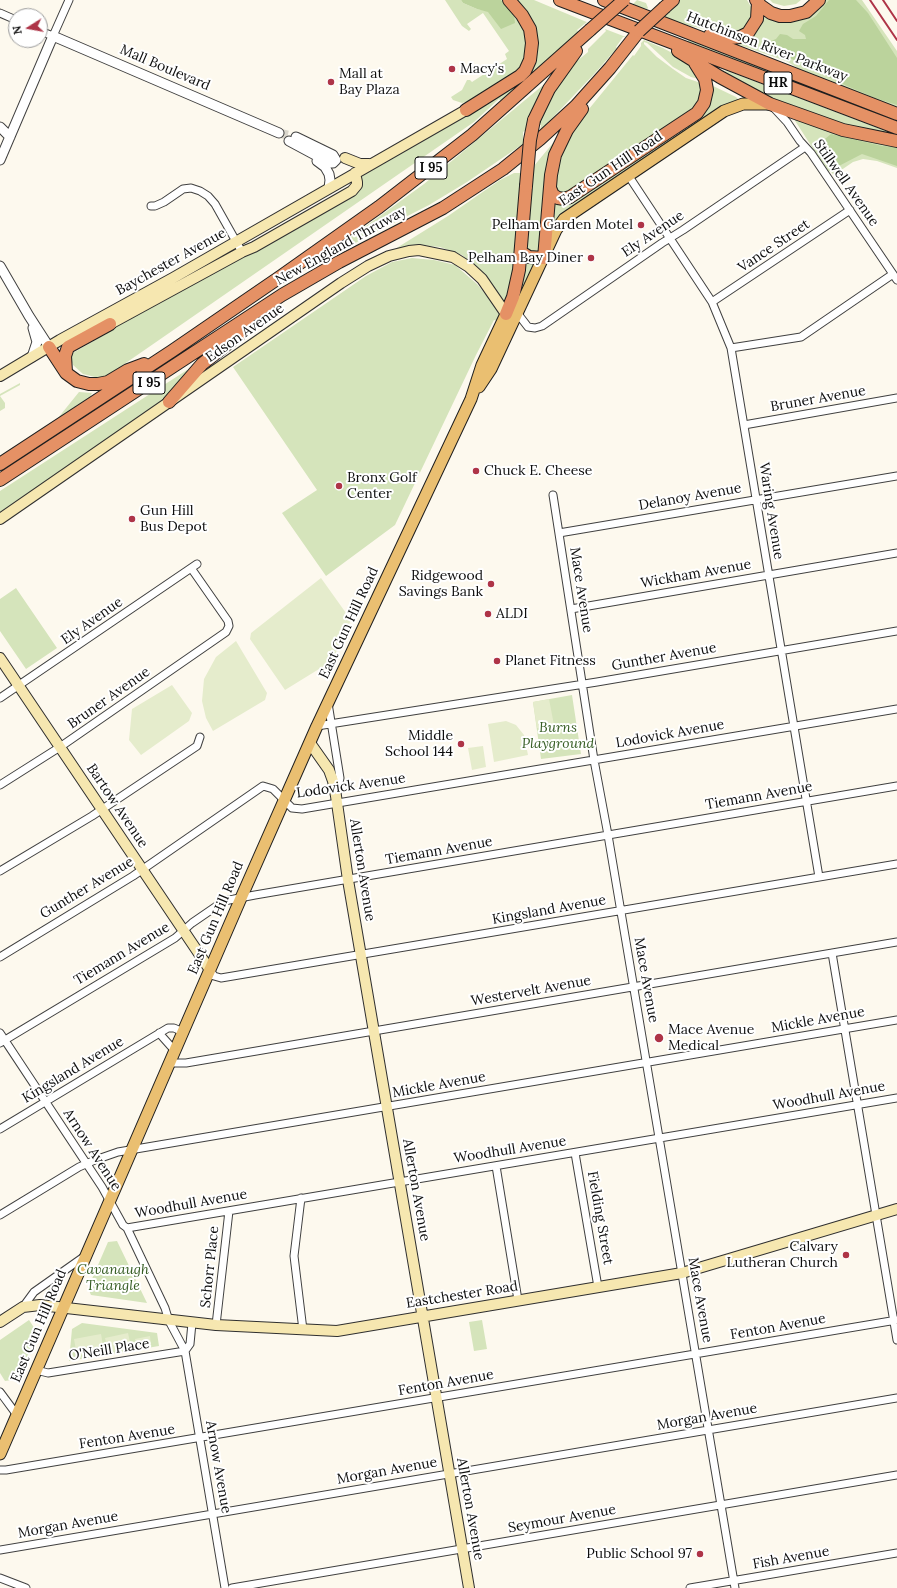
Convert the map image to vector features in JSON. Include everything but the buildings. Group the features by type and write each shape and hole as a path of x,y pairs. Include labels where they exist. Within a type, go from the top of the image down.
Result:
{"highway":[{"path":"466,110 520,76 525,71 530,60 532,43 530,28 509,0"},
{"name":"HR","path":"560,0 897,128"},
{"name":"Hutchinson River Parkway","path":"604,0 897,114"},
{"name":"New England Thruway","path":"0,464 172,351 280,277 422,175 509,104 624,0"},
{"path":"759,1 772,7 788,10 799,8 810,0"},
{"path":"759,1 771,13 780,16 790,16 806,12 819,0"},
{"path":"689,32 731,38 742,36 751,30 756,22 759,1"},
{"name":"New England Thruway","path":"0,480 298,286 339,262 443,208 490,178 523,154 557,124 592,89 639,31 665,3"},
{"path":"512,314 521,252 530,140 534,120 549,89 590,30"},
{"path":"658,38 694,61 770,104 843,130 897,142"},
{"path":"550,188 553,194 558,198 564,199 570,197 696,113 705,100 707,87 703,76 694,61"},
{"path":"521,252 529,257 544,258 550,188 554,162 560,142 570,125 610,68"},
{"path":"170,402 202,364 279,305 298,286"},
{"path":"66,373 65,356 68,347 110,324"},
{"path":"49,347 66,373 79,382 89,384 103,384 112,381 128,370 172,351"}],"main road":[{"name":"East Gun Hill Road","path":"0,1454 317,726 471,399 482,365 544,258 556,230 564,219 728,109 743,104 770,104"},
{"name":"Baychester Avenue","path":"0,376 466,110"},
{"path":"345,158 360,164 371,164"},
{"name":"Baychester Avenue","path":"110,324 242,252 254,247 352,191 358,182 355,173"},
{"name":"Edson Avenue","path":"0,519 341,283 375,262 396,254 414,250 424,250 447,255 462,262 482,279 512,314"},
{"name":"Bartow Avenue","path":"0,658 210,970"},
{"name":"Allerton Avenue","path":"310,743 329,770 337,799 348,880 388,1106 469,1588"},
{"name":"Eastchester Road","path":"0,1322 23,1307 33,1305 64,1307 192,1323 337,1331 682,1273 897,1209"}],"street":[{"path":"0,160 6,141 69,0"},
{"name":"Mall Boulevard","path":"48,34 279,133"},
{"name":"Stillwell Avenue","path":"770,104 787,122 806,147 895,277"},
{"path":"0,127 6,141"},
{"path":"329,188 330,177 325,167 292,139 323,147 345,158 355,173"},
{"name":"Ely Avenue","path":"512,314 526,326 532,328 540,327 806,147"},
{"name":"Waring Avenue","path":"628,175 712,302 731,348 819,877"},
{"path":"152,206 164,202 183,189 188,188 197,190 208,196 215,204 242,252"},
{"name":"Vance Street","path":"712,302 850,210"},
{"path":"1,270 49,347"},
{"path":"731,348 800,337 895,277"},
{"path":"29,316 37,342 32,357"},
{"name":"Bruner Avenue","path":"744,425 897,398"},
{"name":"Delanoy Avenue","path":"559,533 897,476"},
{"name":"Mace Avenue","path":"553,495 594,760 634,986 735,1584"},
{"name":"Wickham Avenue","path":"571,609 897,553"},
{"name":"Ely Avenue","path":"0,698 194,566 228,620 229,626"},
{"name":"Bruner Avenue","path":"0,785 60,747 226,632 229,626"},
{"name":"Gunther Avenue","path":"317,726 897,632"},
{"name":"Allerton Avenue","path":"328,704 340,778 337,799"},
{"name":"Lodovick Avenue","path":"284,801 292,808 297,809 337,799 594,760 897,709"},
{"path":"0,871 102,809 197,746 200,737"},
{"name":"Gunther Avenue","path":"0,957 143,870 263,786 273,788 284,801"},
{"name":"Tiemann Avenue","path":"2,1042 175,938 192,923 224,901 897,786"},
{"name":"Kingsland Avenue","path":"210,970 214,976 221,978 897,864"},
{"name":"Westervelt Avenue","path":"169,1063 186,1062 897,942"},
{"path":"832,953 895,1320 897,1340"},
{"name":"Mickle Avenue","path":"0,1215 86,1164 118,1152 897,1020"},
{"name":"Kingsland Avenue","path":"0,1129 168,1028 174,1028 183,1032"},
{"name":"Arnow Avenue","path":"0,1033 2,1042 45,1102 110,1200 123,1225 127,1228 150,1274 169,1321 185,1351 225,1588"},
{"path":"159,1033 175,1051"},
{"name":"Woodhull Avenue","path":"127,1228 897,1098"},
{"name":"Fielding Street","path":"575,1153 598,1287"},
{"path":"496,1166 518,1300"},
{"path":"301,1198 294,1256 303,1330"},
{"name":"Schorr Place","path":"216,1325 229,1211"},
{"name":"Eastchester Road","path":"23,1307 36,1290 86,1254"},
{"name":"Fenton Avenue","path":"0,1470 200,1438 895,1320"},
{"name":"Arnow Avenue","path":"185,1351 190,1344 192,1323"},
{"name":"O'Neill Place","path":"36,1370 48,1373 185,1351"},
{"path":"0,1392 17,1415"},
{"name":"Morgan Avenue","path":"0,1550 897,1398"},
{"name":"Seymour Avenue","path":"232,1588 897,1475"},
{"name":"Fish Avenue","path":"690,1588 735,1584 897,1553"},
{"path":"0,1578 26,1588"}],"green space":[{"path":"445,0 461,0 463,3 477,9 514,15 501,0 504,0 528,32 523,65 518,71 462,103 453,100 451,97 462,90 467,80 472,82 507,59 505,54 509,51 483,13 467,24 471,29 469,31 462,26"},
{"path":"461,0 501,0 514,15 515,23 501,29 488,12 463,3"},
{"path":"512,0 534,0 587,22 577,30 579,33 501,101 499,99 474,122 107,376 99,378 83,374 73,365 71,354 106,334 107,331 354,192 360,173 533,64 537,55 535,32"},
{"path":"637,0 646,3 648,8 632,5"},
{"path":"679,0 747,0 751,7 752,21 746,29 736,34 725,34 674,22 660,17"},
{"path":"770,0 801,0 796,4 784,6 773,3"},
{"path":"825,0 862,0 897,51 897,108 808,74 786,61 737,44 746,40 762,16 773,21 784,22 800,20 812,15"},
{"path":"829,0 856,0 868,13 897,58 897,105 875,98 847,86 769,48 766,43 776,39 780,34 787,35 793,39 806,39 805,35 799,31 803,24 816,16"},
{"path":"605,29 626,37 623,37 616,47 617,48 596,72 540,131 541,125 539,125 549,99 571,66 588,52 588,49 606,31"},
{"path":"644,40 685,60 696,71 699,79 691,77 673,67 647,43 644,42 644,44 657,57 686,78 698,82 701,85 702,94 696,106 564,195 556,190 555,181 561,151 571,131 633,55 634,56"},
{"path":"688,40 766,70 765,74 687,44"},
{"path":"716,69 730,72 897,135 897,140 792,109"},
{"path":"711,85 736,97 739,100 724,105 552,226 554,203 705,109 712,99"},
{"path":"542,86 543,89 535,103 526,130 523,132 523,144 467,182 429,205 304,271 424,184"},
{"path":"792,116 897,144 897,168 877,161 863,159 853,162 837,173 833,174 830,171 828,172"},
{"path":"831,134 882,146 897,147 897,166 862,154 833,169 824,155 820,143"},
{"path":"553,143 539,249 535,252 529,251 527,246 533,167"},
{"path":"514,173 522,173 520,207 511,287 506,299 503,301 495,288 479,270 462,255 440,247 418,245 395,249 448,216 500,180"},
{"path":"412,258 434,260 455,265 477,284 496,307 499,314 498,321 494,320 476,355 395,525 326,576 282,513 317,490 233,367 366,276 392,262"},
{"path":"526,262 535,262 517,301"},
{"path":"187,370 189,373 166,398 0,514 0,491"},
{"path":"20,383 20,385 0,396 0,394"},
{"path":"79,392 92,393 90,397 58,418"},
{"path":"0,396 5,403 5,408 0,411"},
{"path":"321,578 351,620 332,661 285,690 250,639 251,633"},
{"path":"16,588 57,648 26,669 0,631 0,599"},
{"path":"236,641 267,693 265,700 213,731 206,718 202,701 204,679 216,657"},
{"path":"172,685 192,713 189,721 141,755 129,740 132,709"},
{"name":"Burns Playground","path":"572,695 581,754 541,759 533,702"},
{"path":"549,699 554,725 537,728 533,702"},
{"path":"506,721 516,725 524,735 528,755 494,762 488,724"},
{"path":"483,746 486,767 472,770 468,748"},
{"name":"Cavanaugh Triangle","path":"117,1241 147,1303 91,1295 88,1288 108,1242"},
{"path":"63,1278 57,1293 45,1292"},
{"path":"29,1320 37,1332 18,1379 5,1381 0,1373 0,1340"},
{"path":"482,1320 487,1349 474,1351 469,1322"},
{"path":"82,1323 157,1333 159,1346 69,1361 72,1329"},
{"path":"128,1333 131,1347 108,1352 105,1338"},
{"path":"101,1334 104,1351 77,1356 74,1339"},
{"path":"150,1336 151,1345 137,1348 135,1339"}],"tunnel":[{"path":"279,133 296,137"}],"railway":[{"path":"870,0 897,40"},
{"path":"883,0 897,21"}],"place":[{"name":"Macy's","path":"452,69"},
{"name":"Mall at Bay Plaza","path":"331,82"},
{"name":"Pelham Garden Motel","path":"641,225"},
{"name":"Pelham Bay Diner","path":"591,258"},
{"name":"Chuck E. Cheese","path":"476,471"},
{"name":"Bronx Golf Center","path":"339,486"},
{"name":"Gun Hill Bus Depot","path":"132,519"},
{"name":"Ridgewood Savings Bank","path":"491,584"},
{"name":"ALDI","path":"488,614"},
{"name":"Planet Fitness","path":"497,661"},
{"name":"Middle School 144","path":"461,744"},
{"name":"Mace Avenue Medical","path":"659,1038"},
{"name":"Calvary Lutheran Church","path":"846,1255"},
{"name":"Public School 97","path":"700,1554"}]}
